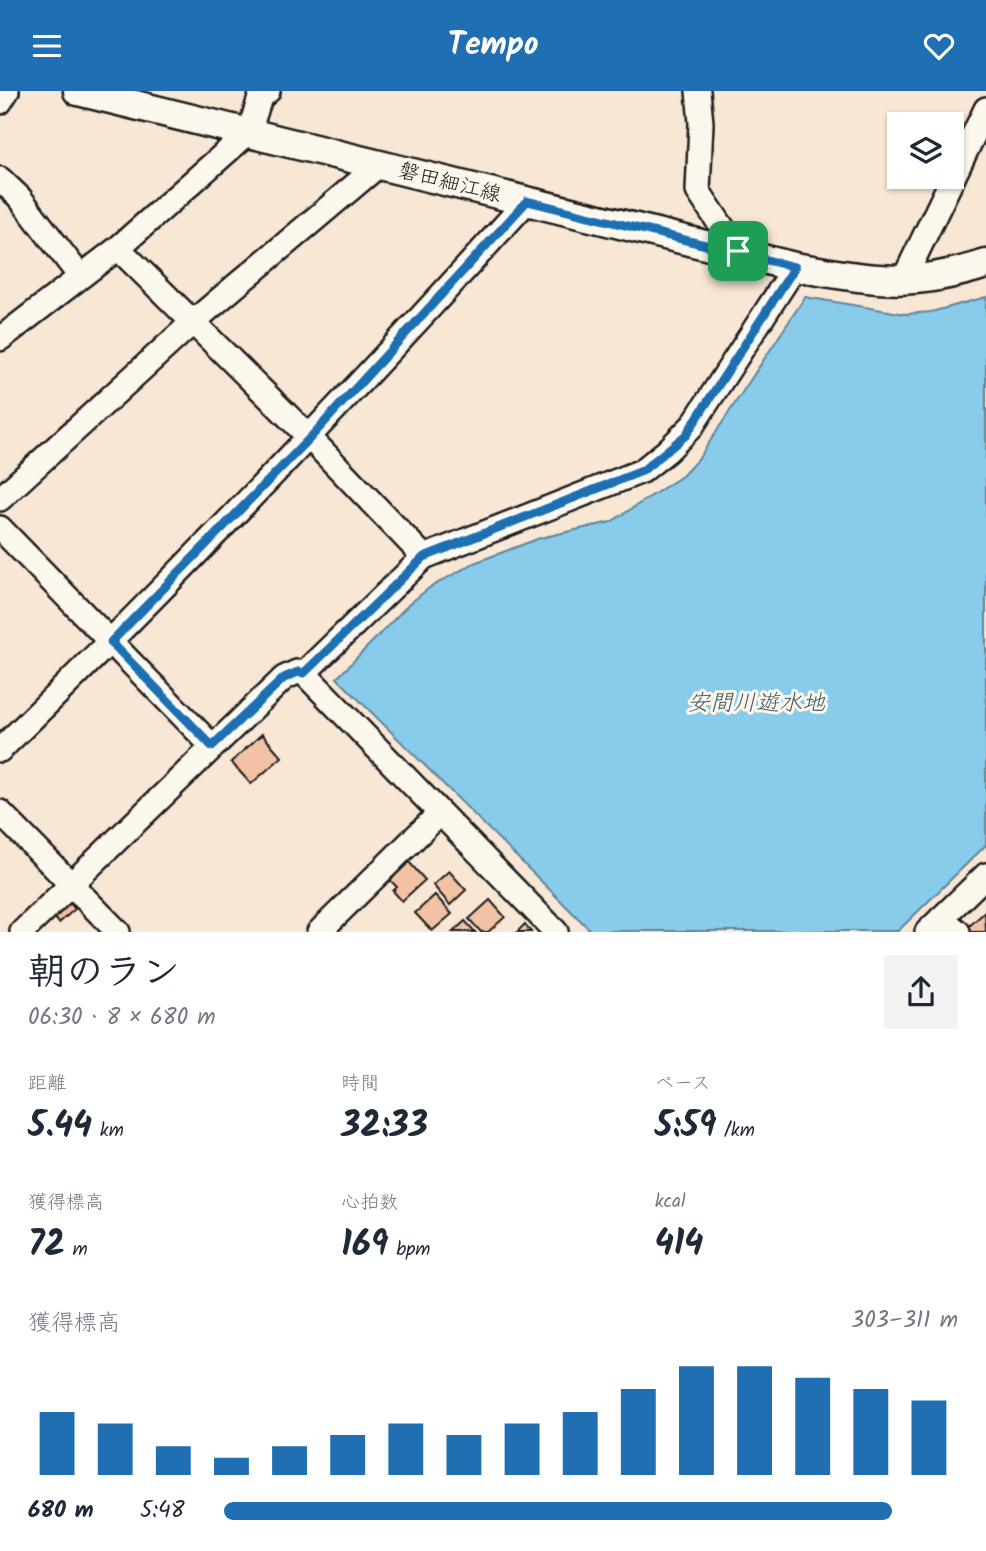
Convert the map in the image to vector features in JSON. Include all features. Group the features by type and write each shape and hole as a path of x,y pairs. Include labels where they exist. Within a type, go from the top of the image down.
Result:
{"main road":[{"name":"磐田細江線","path":"78,91 795,267 872,281 903,281 937,277 986,264"}],"street":[{"path":"0,102 7,91"},
{"path":"0,338 79,275 118,248 249,132 260,98 268,91"},
{"path":"698,91 701,123 698,191 738,251"},
{"path":"903,281 986,109"},
{"path":"0,499 193,322 380,165"},
{"path":"0,179 20,198 79,275"},
{"path":"0,750 111,642 310,438 527,201"},
{"path":"118,248 310,438 424,557"},
{"path":"304,673 424,557 642,471 686,435 795,267"},
{"path":"0,528 212,746"},
{"path":"22,932 284,678 298,672 304,673 555,932"},
{"path":"0,811 118,932"},
{"path":"319,932 440,813"},
{"path":"942,927 986,875"}],"water":[{"name":"安間川遊水地","path":"805,297 906,314 931,312 986,297 986,845 898,931 591,931 337,678 408,605 429,588 474,563 540,538 611,522 682,476 699,458"}],"building":[{"path":"262,734 282,757 251,784 231,762"},
{"path":"409,862 425,880 402,901 393,891 397,887 390,880"},
{"path":"449,871 466,890 450,905 433,885"},
{"path":"435,895 452,914 432,931 415,913"},
{"path":"490,900 505,917 488,932 481,932 469,919"},
{"path":"70,903 75,909 59,923 54,917"},
{"path":"985,912 986,932 969,932 967,928"},
{"path":"465,921 475,932 453,932"},
{"path":"525,924 531,932 517,932"}],"route":[{"path":"527,201 738,251 795,267 686,435 642,471 424,557 304,673 291,673 284,678 212,746 111,642 310,438 527,201"}]}
